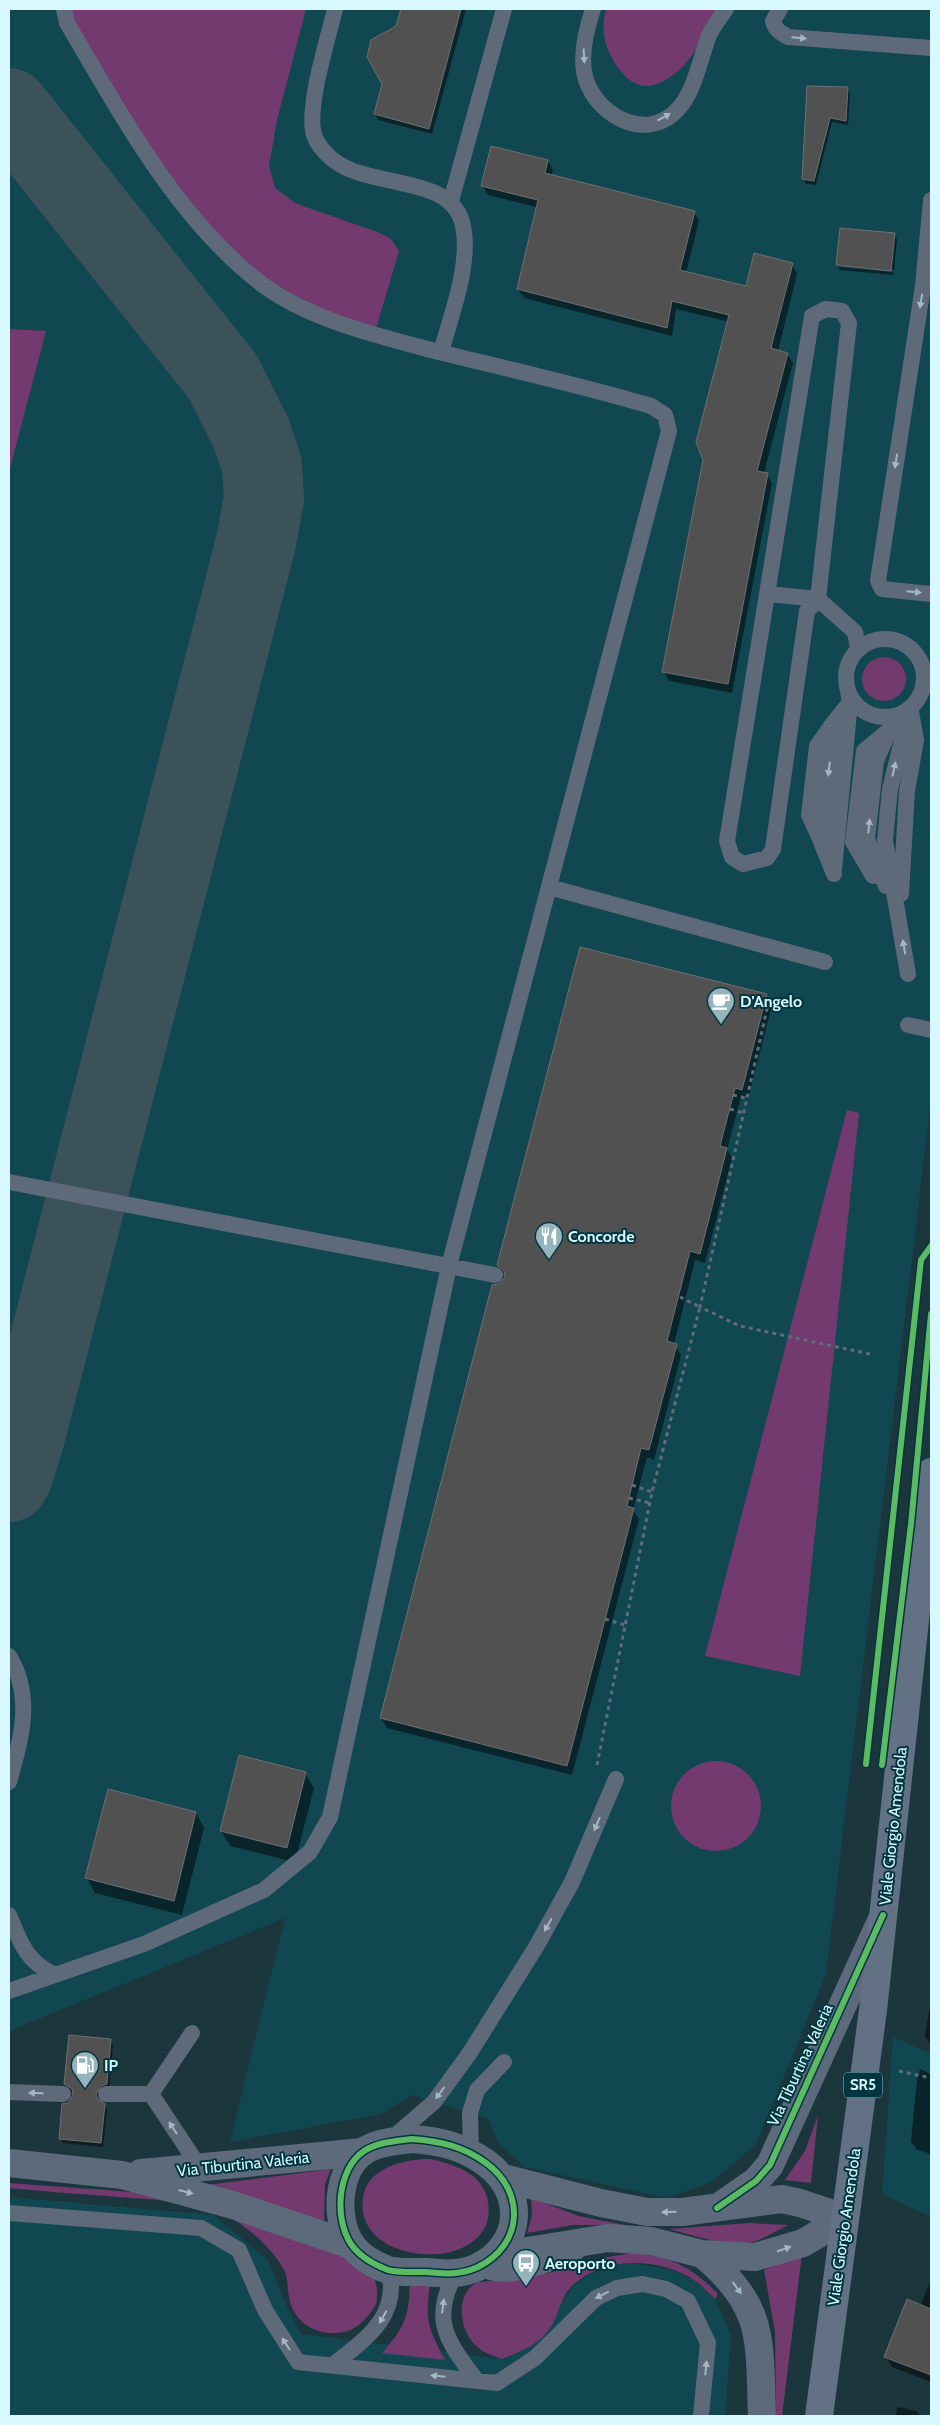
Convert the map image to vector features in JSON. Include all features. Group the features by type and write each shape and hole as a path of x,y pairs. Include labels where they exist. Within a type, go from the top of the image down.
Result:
{"main road":[{"name":"Viale Giorgio Amendola","path":"819,2416 884,1915 931,1472"}],"street":[{"name":"Via Tiburtina Valeria","path":"717,2208 756,2180 770,2164 884,1915"},
{"path":"476,2266 510,2238 514,2217 511,2194 503,2178 487,2163 471,2153 439,2141 412,2139 388,2142 363,2152 351,2167 343,2183 340,2202 343,2227 351,2245 369,2261 389,2270 476,2266 608,2238 651,2242 702,2254 742,2258 762,2255 803,2243 845,2218"},
{"name":"Via Tiburtina Valeria","path":"122,2175 363,2152"},
{"name":"Via Tiburtina Valeria","path":"9,2163 122,2175 234,2205 351,2245"},
{"name":"Via Tiburtina Valeria","path":"503,2178 600,2203 647,2212 682,2212 782,2199 800,2202 845,2218"},
{"path":"702,2254 724,2272 737,2287 752,2314 761,2367 762,2416"}],"lane":[{"path":"9,1991 53,1974 144,1944 264,1890 310,1852 330,1817 449,1266 669,431 665,415 651,406 359,331 286,300 263,285 210,237 187,209 125,121 67,23 64,9"},
{"path":"335,9 313,100 314,135 321,147 337,163 353,173 432,190 451,201 463,225 464,251 461,280 441,352"},
{"path":"451,201 504,9"},
{"path":"593,9 584,49 585,79 597,102 606,112 618,120 632,124 648,124 662,120 679,109 691,86 709,35 726,9"},
{"path":"780,9 773,21 774,26 788,37 931,48"},
{"path":"931,200 923,286 878,581 882,589 931,594"},
{"path":"826,309 842,311 849,323 818,599 807,610 773,849 767,858 760,862 743,864 732,857 727,841 812,316 826,309"},
{"path":"768,594 818,599 855,632 858,649"},
{"path":"849,697 835,721 821,842 834,874 849,697 846,668 850,658 858,649 877,639 894,640 909,646 927,665 923,687 912,706 889,731 876,761 867,839 899,921 908,974"},
{"path":"849,697 863,710 874,716 887,717 899,714 912,706 931,707"},
{"path":"899,921 907,792 916,740 912,706"},
{"path":"549,887 825,962"},
{"path":"908,1025 931,1030"},
{"path":"9,1182 495,1275"},
{"path":"9,1656 16,1667 24,1694 22,1733 9,1782"},
{"path":"388,2142 434,2102 469,2054 536,1947 572,1882 616,1779"},
{"path":"9,1915 24,1950 39,1967 53,1974"},
{"path":"151,2094 192,2033"},
{"path":"471,2153 470,2113 477,2090 504,2062"},
{"path":"9,2092 63,2094"},
{"path":"106,2094 151,2094"},
{"path":"151,2094 200,2168"},
{"path":"9,2213 201,2228 239,2250 265,2310 298,2362 497,2383 535,2358 596,2298 617,2288 642,2284 666,2289 688,2301 708,2343 701,2416"},
{"path":"476,2266 446,2292 442,2311 444,2329 476,2380"},
{"path":"333,2365 370,2334 386,2314 392,2282 389,2270"}],"path":[{"path":"595,1774 652,1492 700,1307 746,1098 770,1000"},
{"path":"734,1095 746,1098"},
{"path":"730,1109 743,1113"},
{"path":"678,1296 740,1326 870,1354"},
{"path":"632,1485 652,1492"},
{"path":"629,1498 650,1503"},
{"path":"605,1619 626,1625"},
{"path":"899,2071 931,2078"}],"shaded area":[{"path":"9,9 931,9 931,1101 826,1974 756,2144 712,2182 667,2198 525,2167 499,2144 489,2119 412,2095 381,2114 230,2142 285,1918 9,2031"},
{"path":"69,9 306,9 277,120 269,166 275,188 295,203 380,233 391,239 399,251 375,332 342,320 255,275 177,191 94,64"},
{"path":"606,9 717,9 700,43 683,67 661,82 645,86 630,80 612,59 604,35"},
{"path":"9,329 46,331 9,472"},
{"path":"884,657 896,661 902,667 906,679 902,691 896,697 884,701 872,697 866,691 862,679 866,667 872,661"},
{"path":"847,1110 859,1113 800,1676 705,1656"},
{"path":"716,1761 733,1765 748,1774 757,1789 761,1806 757,1823 748,1838 733,1847 716,1851 699,1847 684,1838 675,1823 671,1806 675,1789 684,1774 699,1765"},
{"path":"893,2037 931,2054 931,2217 882,2194"},
{"path":"818,2115 811,2183 785,2180 805,2151"},
{"path":"430,2159 464,2170 478,2181 487,2197 487,2223 474,2241 452,2251 426,2254 400,2250 378,2238 365,2219 364,2193 374,2176 382,2170 401,2163"},
{"path":"331,2169 325,2184 324,2223 199,2186"},
{"path":"9,2183 167,2196 238,2210 333,2245 359,2259 375,2279 376,2303 373,2310 364,2320 351,2330 341,2333 320,2331 305,2324 295,2313 289,2297 286,2275 275,2256 253,2234 228,2216 196,2205 178,2202 9,2188"},
{"path":"9,2197 213,2215 269,2261 285,2303 301,2334 502,2359 524,2350 552,2325 558,2307 573,2286 587,2276 611,2265 631,2263 672,2270 695,2281 715,2299 731,2335 725,2416 9,2416"},
{"path":"531,2198 579,2216 625,2225 573,2225 527,2233 532,2215"},
{"path":"749,2223 788,2225 753,2242 743,2243 711,2240 669,2229"},
{"path":"633,2253 658,2257 680,2265 700,2277 718,2294 715,2299 695,2281 666,2267 633,2263 617,2265 601,2269 573,2285 565,2294 548,2332 537,2342 517,2353 502,2359 491,2355 480,2349 467,2334 462,2314 462,2305 465,2295 478,2282 530,2278 608,2257"},
{"path":"802,2254 782,2416 776,2416 775,2332 764,2270"},
{"path":"410,2280 430,2284 429,2324 445,2360 382,2353 405,2320 409,2303"}],"building":[{"path":"401,9 461,9 429,129 374,114 382,84 367,57 371,40 396,26"},
{"path":"807,86 848,87 846,121 830,118 814,181 802,179"},
{"path":"491,146 548,160 545,173 695,211 680,270 746,286 754,253 793,263 771,348 788,353 757,471 768,473 728,684 662,672 703,460 696,442 729,315 672,301 667,328 517,289 538,200 481,186"},
{"path":"840,228 895,233 891,271 836,265"},
{"path":"580,947 767,994 742,1090 735,1088 720,1146 727,1148 700,1254 690,1251 667,1341 677,1344 649,1450 641,1448 627,1506 634,1508 567,1766 380,1718 492,1285 499,1284 505,1277 504,1271 497,1265"},
{"path":"239,1755 306,1772 287,1848 220,1831"},
{"path":"108,1789 196,1812 174,1901 85,1878"},
{"path":"69,2035 111,2039 107,2084 101,2086 96,2094 98,2099 105,2104 101,2143 59,2139 62,2104 68,2103 73,2095 72,2089 64,2084"},
{"path":"907,2299 931,2309 931,2375 884,2357"}],"taxiway":[{"path":"9,108 223,377 251,433 262,465 264,498 256,542 25,1436 9,1482"}],"cycle path":[{"path":"866,1764 921,1260 931,1246"},
{"path":"882,1765 911,1524 931,1314"},
{"path":"717,2208 756,2181 770,2165 883,1915"},
{"path":"412,2139 441,2143 469,2152 486,2163 499,2175 508,2188 513,2203 514,2218 511,2232 504,2246 493,2257 478,2267 453,2273 388,2270 363,2256 351,2244 342,2221 341,2208 341,2195 348,2170 355,2159 364,2151 387,2142 412,2139"}],"place":[{"name":"D'Angelo","path":"721,1025"},
{"name":"Concorde","path":"549,1260"},
{"name":"IP","path":"85,2089"},
{"name":"Aeroporto","path":"526,2287"}]}
